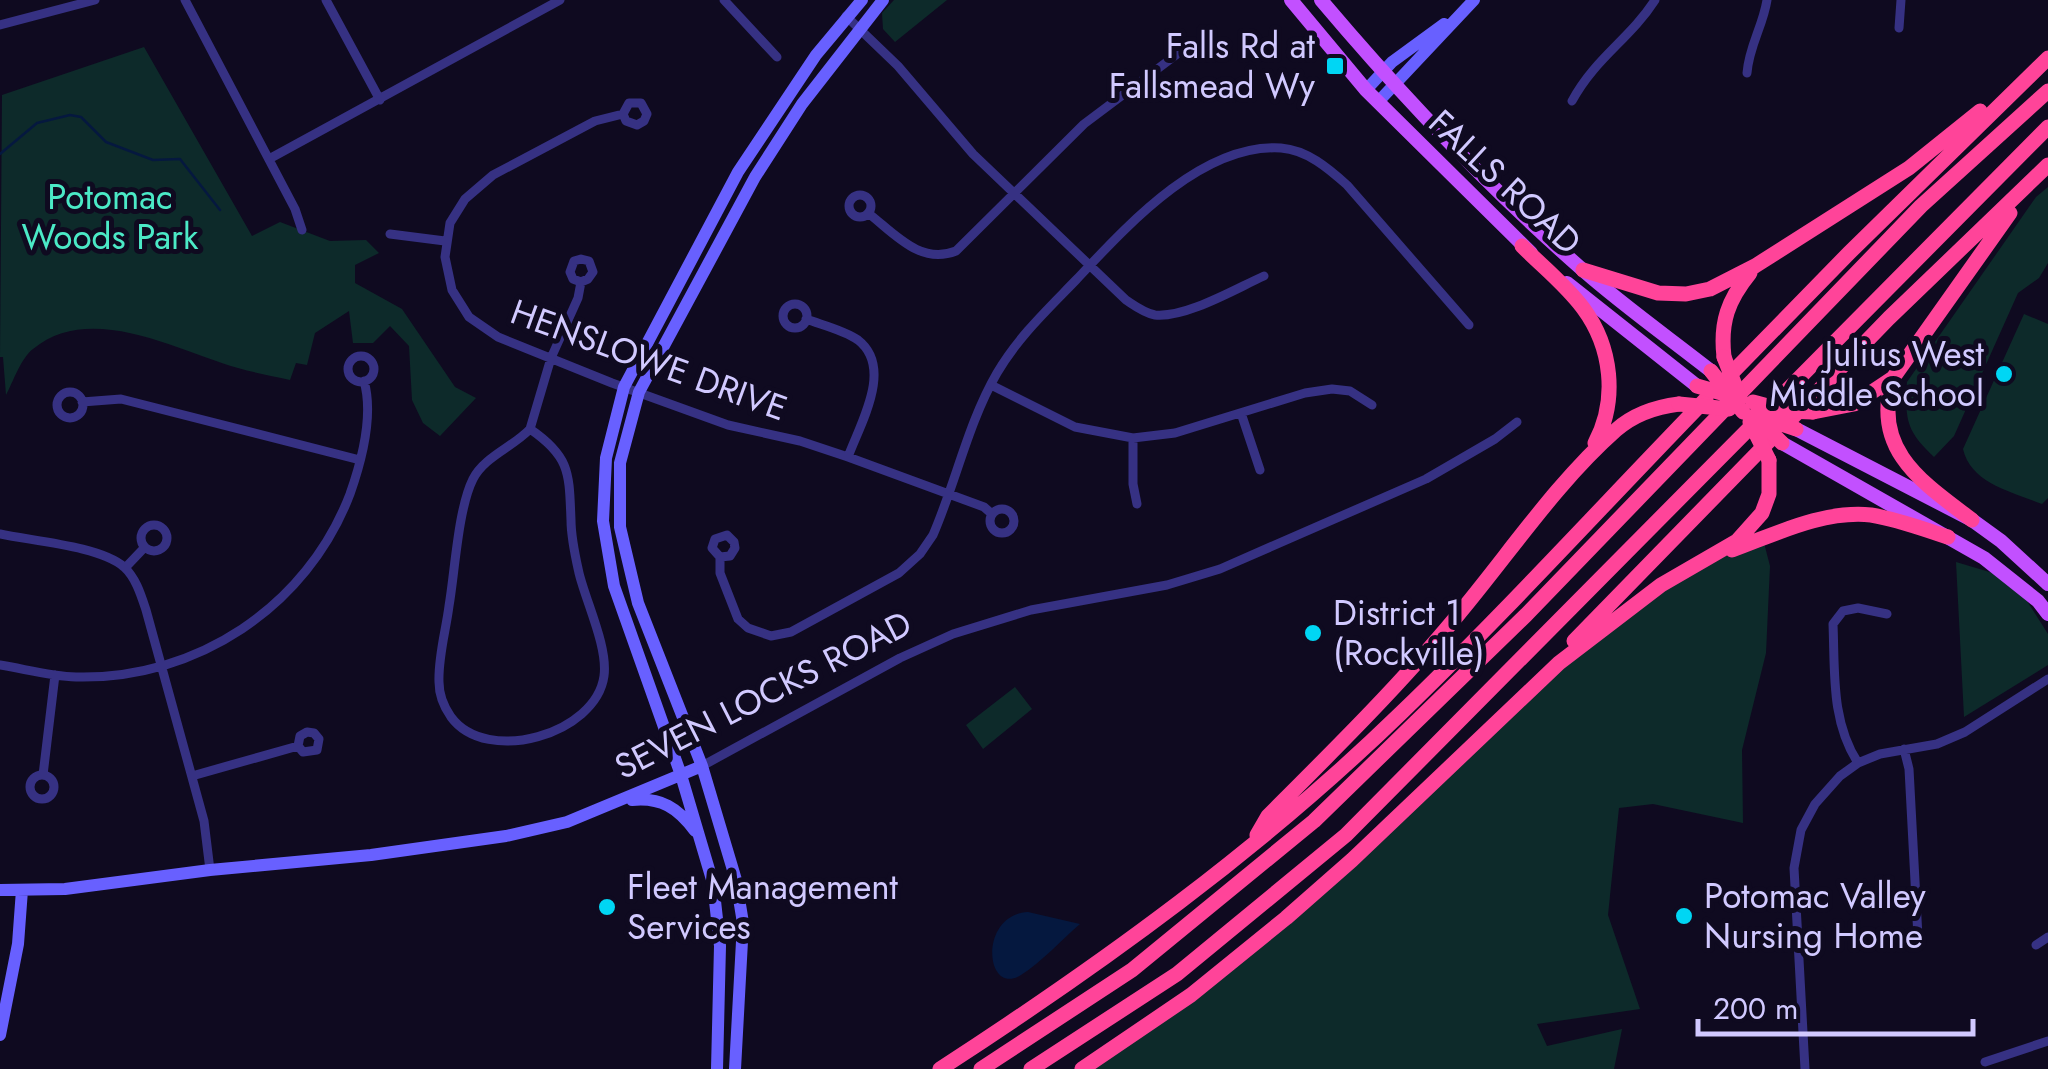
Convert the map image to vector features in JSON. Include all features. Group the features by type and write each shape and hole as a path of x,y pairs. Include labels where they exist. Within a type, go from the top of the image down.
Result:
{"highway":[{"path":"940,1069 1164,915 1252,845 1400,714 1848,253 2048,58"},
{"path":"1583,270 1658,293 1686,294 1734,279 1909,168 1977,113 2013,90"},
{"path":"981,1069 1132,970 1314,821 1526,614 1922,206 2048,90"},
{"path":"1030,1069 1177,974 1346,835 2048,127"},
{"path":"1972,520 1917,477 1903,460 1887,420 1887,398 1893,378 2000,223 2048,168"},
{"path":"1470,748 1888,318 2048,168"},
{"path":"1522,246 1583,308 1607,360 1610,385 1606,422 1585,460"},
{"path":"1082,1069 1191,994 1286,918 1559,663 1660,585 1738,542 1762,513 1769,494 1769,460 1741,408 1724,356 1722,334 1726,310 1756,266"},
{"path":"1711,371 1741,408 1782,444"},
{"path":"1252,845 1268,816 1382,702 1585,460 1632,418 1679,404 1813,412 1854,404 1893,378"},
{"path":"1697,386 1796,429"},
{"path":"1719,554 1810,522 1853,514 1899,522 1948,537"}],"main road":[{"path":"717,1069 720,946 712,884 681,776 614,586 602,499 606,458 624,387 738,172 801,76 862,0"},
{"path":"735,1069 743,922 726,840 702,766 638,603 623,542 618,501 620,463 639,392 755,178 802,104 883,0"},
{"name":"FALLS ROAD","path":"1291,0 1366,90 1522,246 1697,386"},
{"name":"FALLS ROAD","path":"1321,0 1382,72 1486,182 1583,270 1711,371"},
{"path":"1378,102 1474,0"},
{"path":"1366,90 1396,58 1459,15"},
{"path":"1796,429 1972,520 2048,584"},
{"path":"1782,444 1948,537 2012,578 2048,614"},
{"name":"SEVEN LOCKS ROAD","path":"0,890 65,888 371,855 506,836 567,822 702,766"},
{"path":"615,803 640,799 673,806 702,840"},
{"path":"0,1035 18,944 22,890"}],"street":[{"path":"0,26 96,0"},
{"path":"185,0 296,209 302,230"},
{"path":"269,159 560,0"},
{"path":"724,0 777,56"},
{"path":"1572,100 1586,74 1630,32 1655,0"},
{"path":"1747,73 1749,52 1765,17 1767,0"},
{"path":"1899,28 1901,0"},
{"path":"331,2 380,100"},
{"path":"846,16 898,66 973,154 1126,300 1154,315 1187,310 1264,276"},
{"path":"868,213 914,250 946,255 967,242 1084,124 1180,52 1210,45"},
{"path":"390,234 445,241 456,210 482,182 595,121 623,114"},
{"path":"720,557 720,573 738,619 771,636 791,632 900,574 933,535 991,385 1018,341 1134,219 1178,184 1243,153 1285,148 1326,167 1347,184 1469,325"},
{"name":"HENSLOWE DRIVE","path":"445,241 452,290 469,317 498,337 728,425 800,441 848,457 984,506 992,514"},
{"path":"530,429 551,444 568,474 575,554 604,659 604,677 594,703 568,725 515,740 494,741 474,736 450,715 442,701 439,672 466,496 480,469 530,429 551,358 578,298 581,282"},
{"path":"806,320 853,337 870,356 875,380 848,457"},
{"path":"0,665 55,676 98,676 162,667 225,641 258,618 290,590 333,531 360,460 368,404 364,381"},
{"path":"991,385 1074,427 1134,438 1175,433 1305,393 1332,389 1350,392 1372,405"},
{"path":"82,402 121,399 360,460"},
{"path":"1241,413 1260,470"},
{"name":"SEVEN LOCKS ROAD","path":"702,766 900,658 953,634 1031,610 1167,585 1220,568 1426,480 1517,422"},
{"path":"1134,438 1133,484 1137,504"},
{"path":"0,534 98,554 125,568 140,592 162,667 204,821 210,870"},
{"path":"125,568 144,547"},
{"path":"1858,763 1845,743 1838,716 1832,624 1843,611 1858,608 1886,614"},
{"path":"43,776 55,676"},
{"path":"1805,1069 1794,868 1801,830 1814,804 1858,763 1938,744 1965,732 2048,680"},
{"path":"192,776 298,746"},
{"path":"1904,749 1918,937"},
{"path":"2036,945 2048,937"},
{"path":"1985,1062 2048,1041"}],"green space":[{"path":"894,0 947,0 895,42 883,29 882,13"},
{"name":"Potomac Woods Park","path":"144,47 252,236 280,222 330,241 366,240 379,253 355,265 355,283 402,309 455,387 476,398 440,436 423,423 412,400 409,346 390,326 373,343 353,343 349,311 315,333 307,365 296,363 290,380 238,368 135,334 81,329 56,335 33,349 6,395 0,357 2,95"},
{"path":"2048,187 2048,263 2039,278 2018,293 1954,436 1934,457 1909,424 1907,382 2036,197"},
{"path":"2024,314 2048,324 2048,498 2042,504 1984,479 1963,449"},
{"path":"1763,539 1770,566 1766,653 1742,750 1743,823 1653,804 1619,808 1608,915 1640,1009 1537,1024 1547,1046 1622,1029 1614,1069 1082,1069 1286,918 1559,663 1661,585"},
{"path":"1956,562 2013,579 2048,634 2048,665 1964,717"},
{"path":"1015,687 1032,709 983,749 966,725"}],"water":[{"path":"1028,912 1080,924 1029,970 1009,979 994,966 994,939 1012,916"}],"waterway":[{"path":"0,154 37,123 70,115 81,117 106,142 153,160 180,159 220,210"}],"place":[{"name":"Falls Rd at Fallsmead Wy","path":"1335,66"},
{"name":"Julius West Middle School","path":"2004,374"},
{"name":"District 1 (Rockville)","path":"1313,633"},
{"name":"Fleet Management Services","path":"607,907"},
{"name":"Potomac Valley Nursing Home","path":"1684,916"}]}
